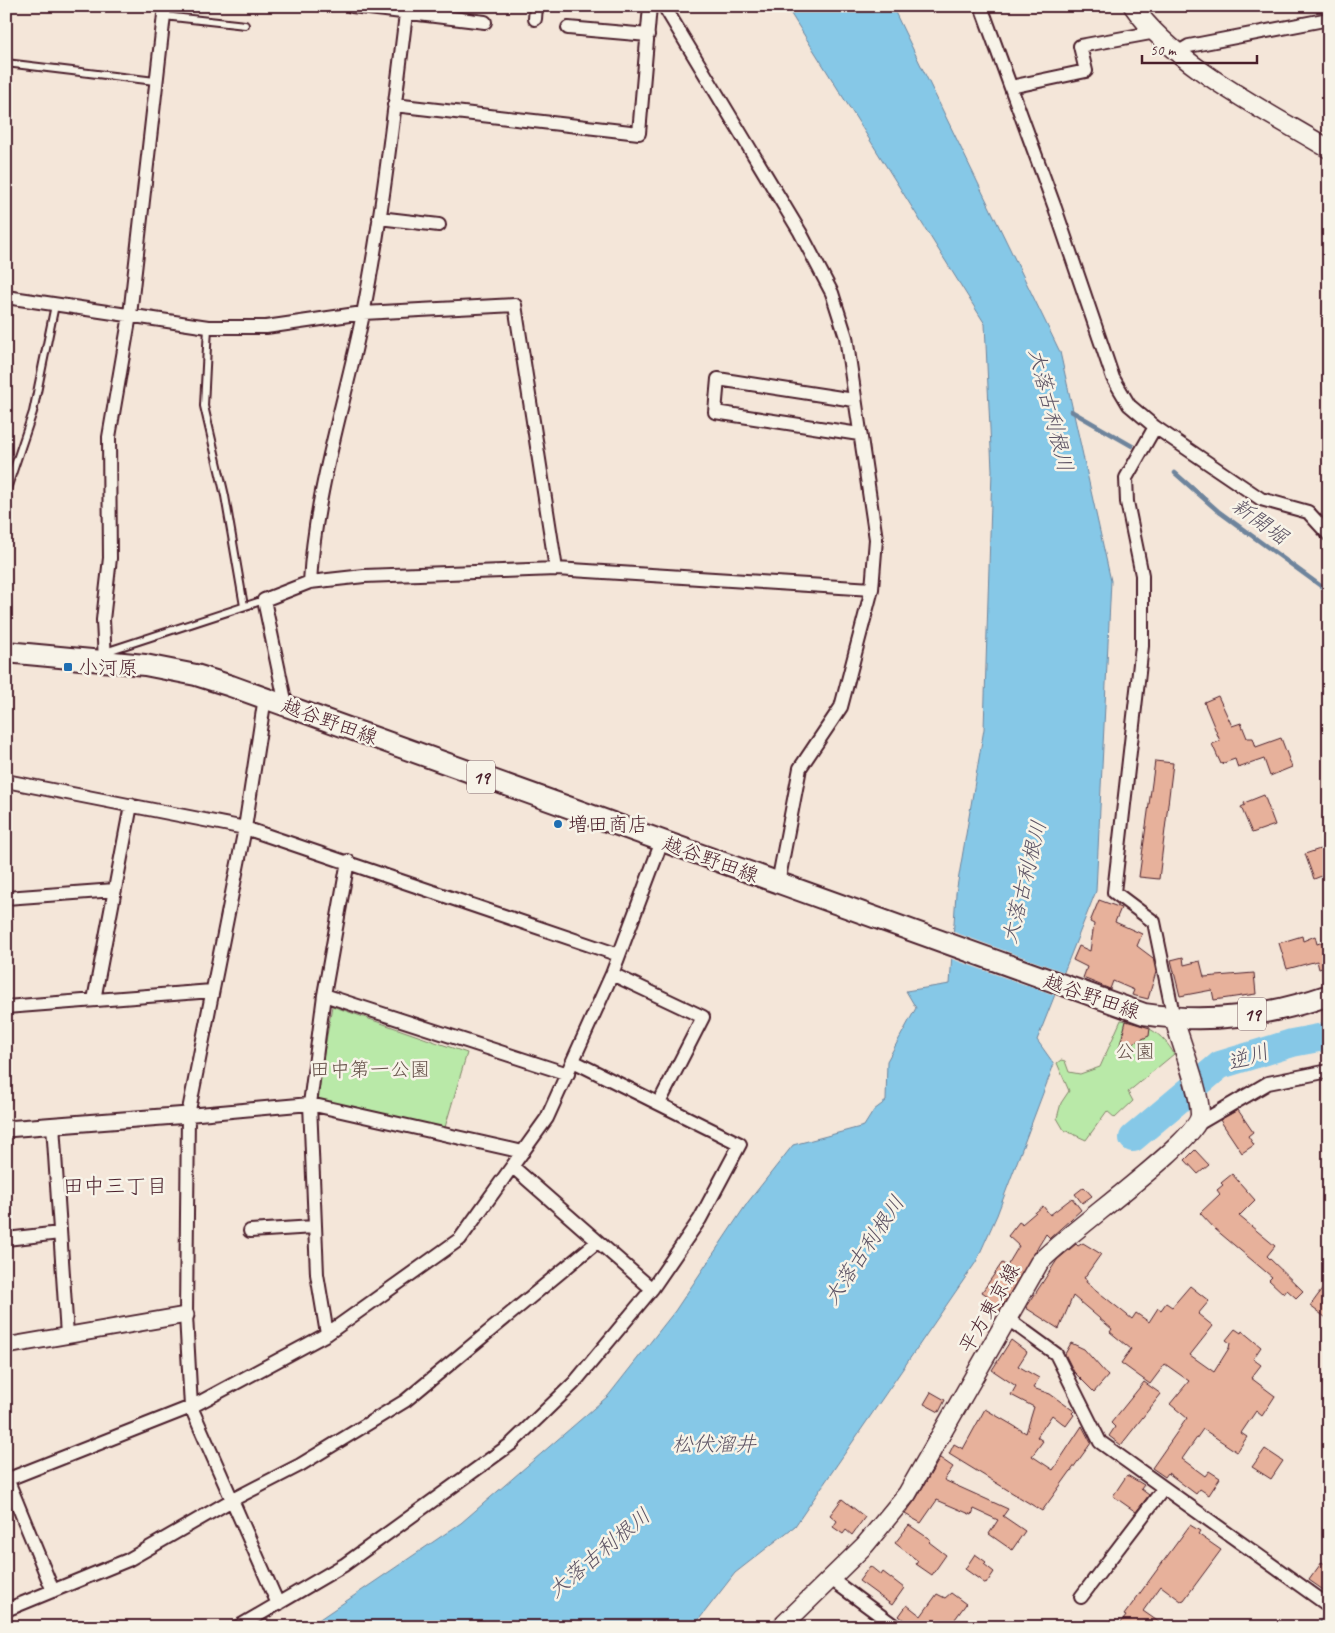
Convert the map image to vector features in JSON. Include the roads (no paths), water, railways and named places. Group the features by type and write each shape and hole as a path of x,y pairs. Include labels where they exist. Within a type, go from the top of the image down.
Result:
{"main road":[{"path":"1133,6 1178,53 1205,73 1329,149"},
{"name":"越谷野田線","path":"6,652 105,656 196,675 286,704 1062,986 1144,1014 1174,1019 1208,1020 1278,1010 1329,995"},
{"path":"1174,1019 1197,1096 1200,1114 1198,1124"},
{"name":"平方東京線","path":"781,1627 831,1580 887,1520 907,1494 1046,1254 1162,1160 1198,1124"}],"street":[{"path":"352,6 407,10 485,22"},
{"path":"394,105 639,133 650,6"},
{"path":"664,6 800,232 832,293 846,337 876,539 872,589 840,708 800,768 778,883"},
{"path":"983,7 1113,378 1129,406 1261,499 1308,512 1329,535"},
{"path":"310,582 312,541 363,313 379,218 407,10"},
{"path":"105,656 103,620 110,558 109,437 130,315 164,11"},
{"path":"1178,53 1188,46 1329,19"},
{"path":"568,28 648,35"},
{"path":"1011,87 1086,71 1080,46 1156,32"},
{"path":"379,218 439,225"},
{"path":"6,297 208,327 266,327 363,313 515,305 556,569"},
{"path":"854,400 718,379 715,412 859,434"},
{"path":"1155,426 1126,478 1127,502 1142,575 1142,646 1114,892 1154,922 1174,1019"},
{"path":"286,704 264,600 310,582 422,572 556,569 872,589"},
{"path":"265,698 245,828 188,1115 186,1315 191,1407 278,1604"},
{"path":"6,781 245,828 348,861 619,955"},
{"path":"94,1000 131,805"},
{"path":"53,1591 6,1479 191,1407 327,1334 460,1239 546,1118 568,1074 612,974 662,841"},
{"path":"327,1334 317,1274 310,1104 324,995 348,861"},
{"path":"6,898 115,890"},
{"path":"612,974 703,1017 659,1103"},
{"path":"6,1007 212,991"},
{"path":"324,995 568,1074"},
{"path":"238,1627 344,1565 511,1444 574,1384 652,1289 700,1219 740,1144 573,1061"},
{"path":"1198,1124 1268,1083 1329,1072"},
{"path":"6,1128 310,1104 522,1152"},
{"path":"53,1125 67,1335"},
{"path":"513,1167 652,1289"},
{"path":"250,1231 314,1228"},
{"path":"6,1240 60,1233"},
{"path":"6,1610 128,1560 232,1500 300,1465 405,1401 597,1242"},
{"path":"6,1346 186,1315"},
{"path":"1008,1318 1056,1354 1100,1442 1329,1606"},
{"path":"1081,1597 1164,1488"},
{"path":"831,1580 896,1627"}],"lane":[{"path":"164,11 245,25"},
{"path":"6,62 155,81"},
{"path":"6,492 33,412 55,305"},
{"path":"208,327 204,406 225,496 244,606"},
{"path":"105,656 264,600"}],"water":[{"path":"786,6 892,6 1060,352 1111,581 1096,891 1037,1040 1054,1064 997,1215 976,1262 795,1526 735,1573 693,1627 308,1627 461,1523 608,1396 675,1311 748,1202 793,1145 864,1126 874,1110 886,1101 887,1061 916,1008 906,991 950,984 956,893 984,729 992,470 985,324"}],"waterway":[{"name":"大落古利根川","path":"1071,411 1132,446"},
{"name":"新開堀","path":"1175,473 1218,511 1329,592"},
{"name":"逆川","path":"1133,1138 1220,1065 1292,1043 1329,1036"},
{"path":"1318,1627 1324,1617"}],"place":[{"name":"小河原","path":"68,667"},
{"name":"増田商店","path":"558,824"}],"district":[{"name":"田中三丁目","path":"115,1186"}],"park label":[{"name":"公園","path":"1135,1051"},
{"name":"田中第一公園","path":"370,1069"}],"water label":[{"name":"松伏溜井","path":"714,1444"}]}
